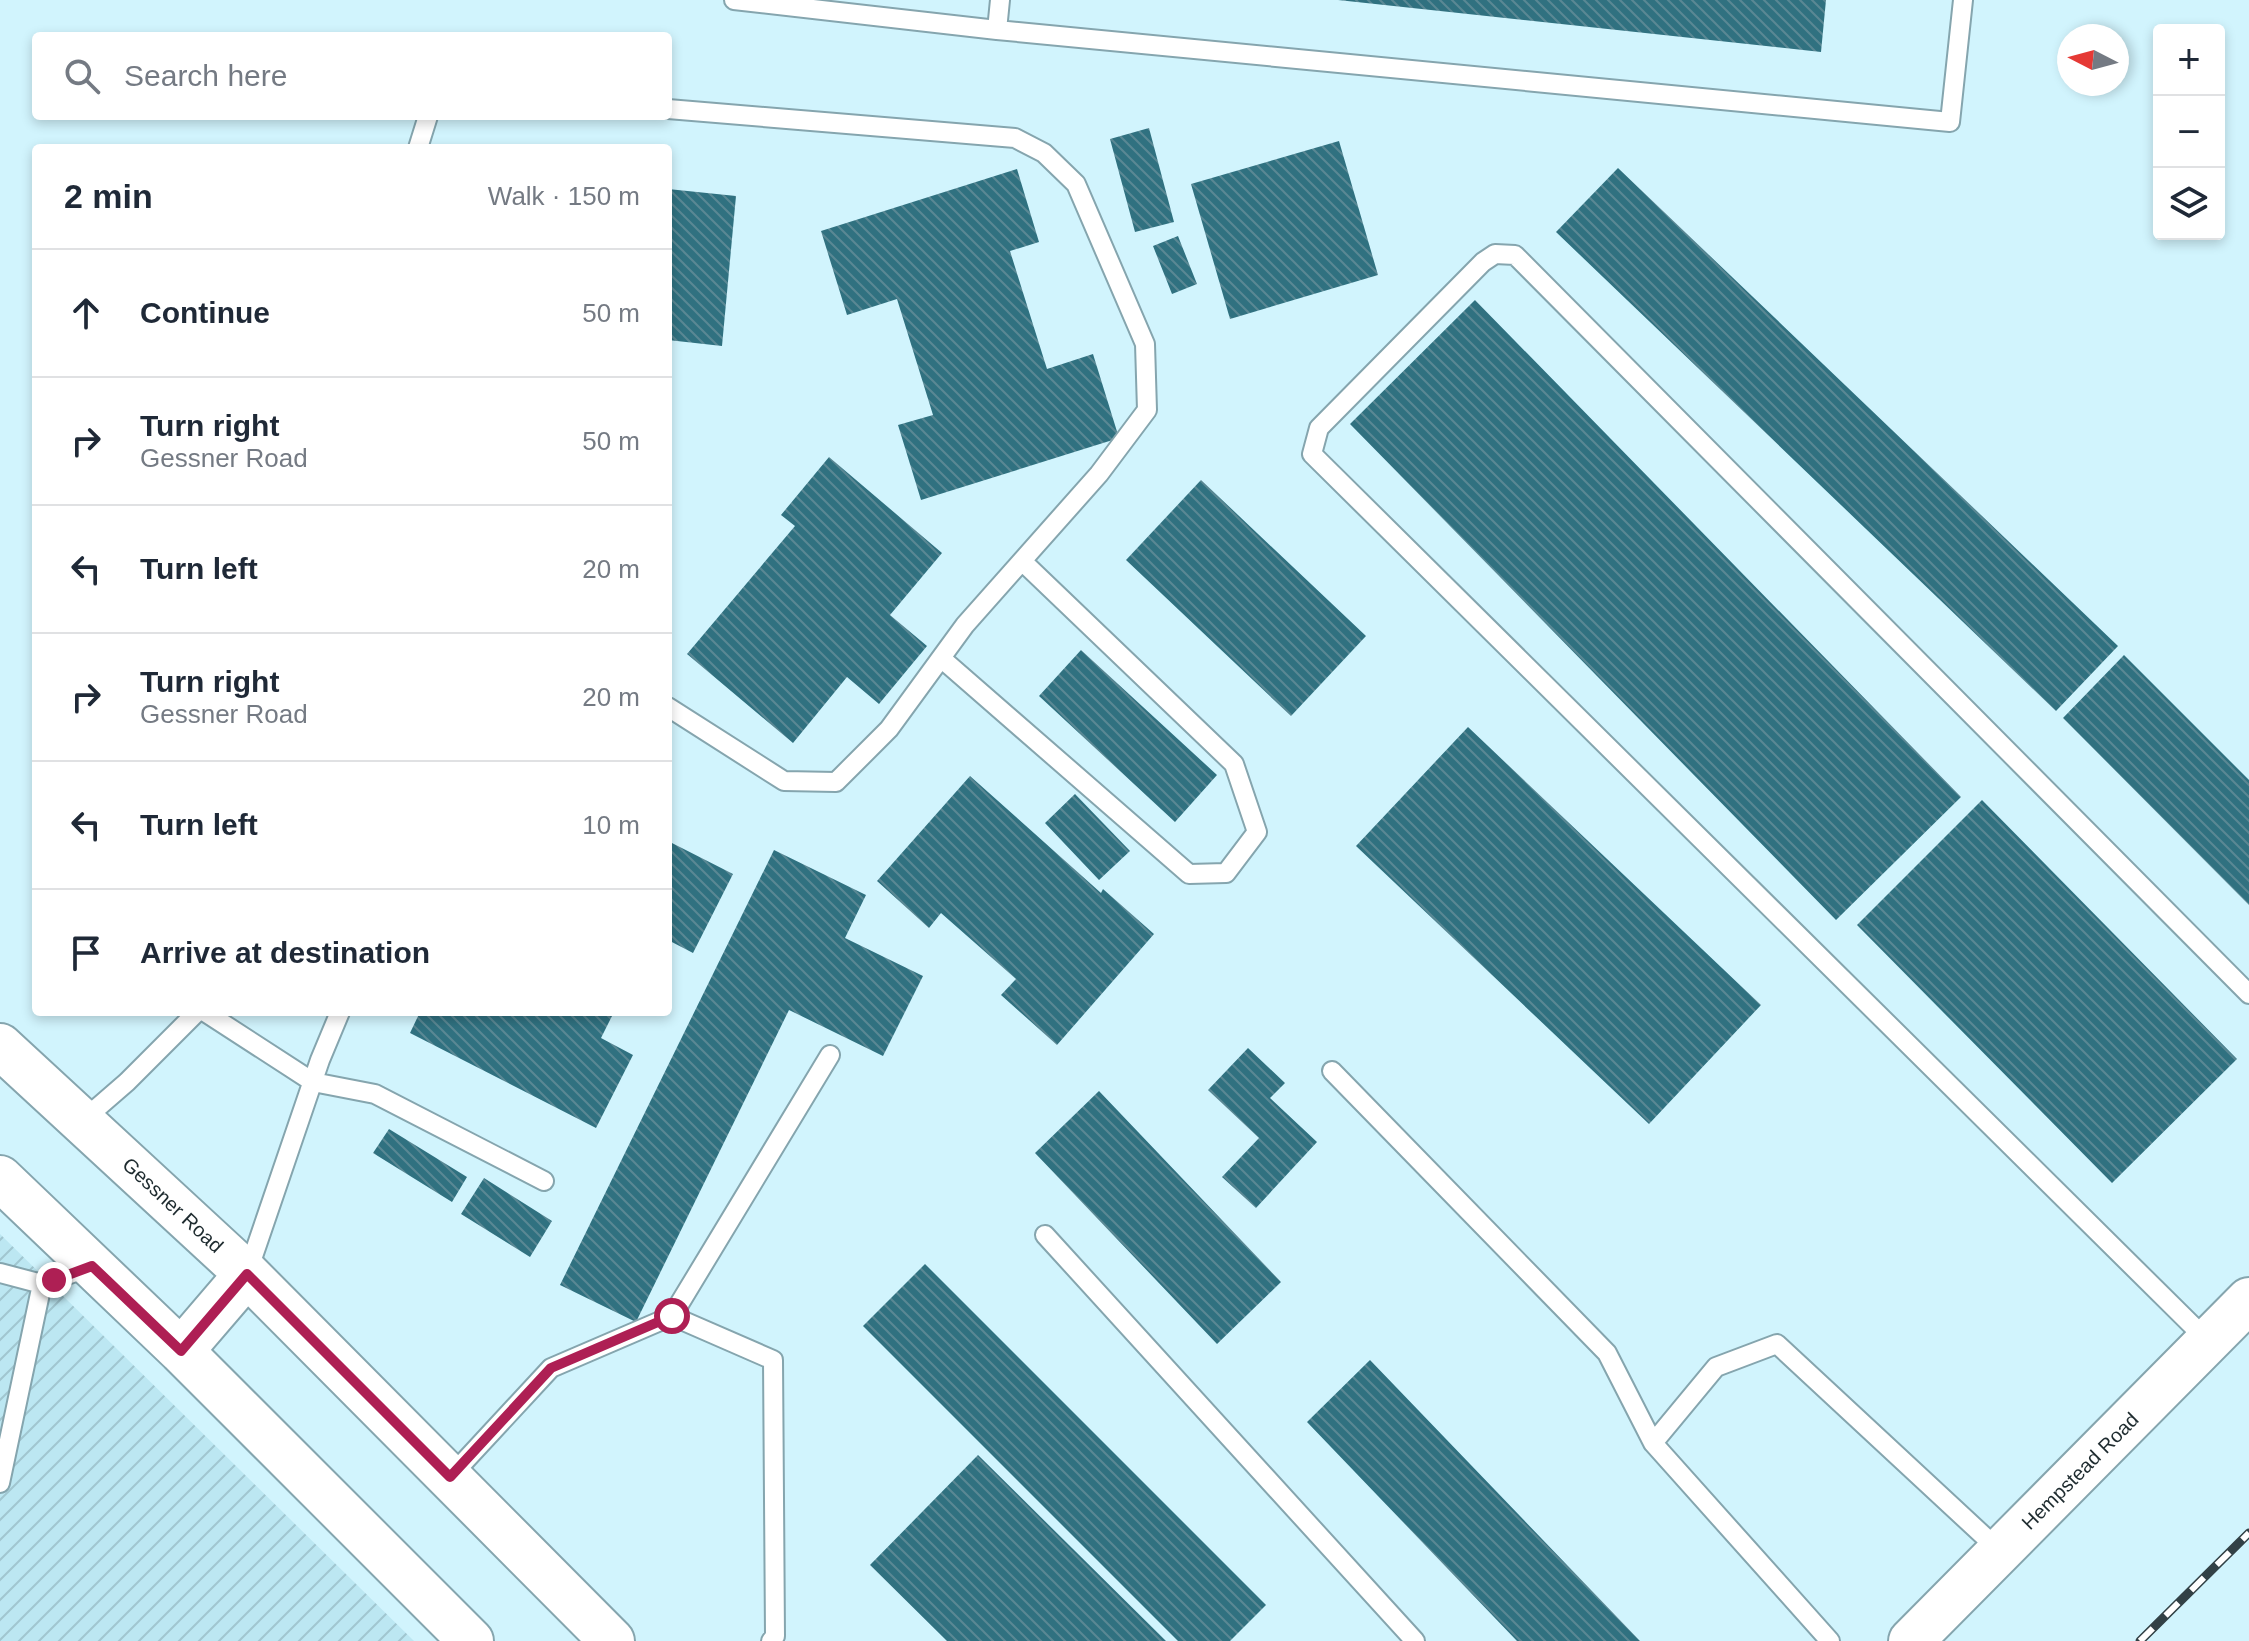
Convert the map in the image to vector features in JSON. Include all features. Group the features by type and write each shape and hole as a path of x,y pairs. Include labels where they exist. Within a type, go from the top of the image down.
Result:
{"main road":[{"name":"Gessner Road","path":"0,1046 247,1274 612,1641"},
{"path":"0,1178 181,1351 471,1641"},
{"path":"181,1351 247,1274"},
{"name":"Hempstead Road","path":"1911,1641 2249,1300"}],"lane":[{"path":"734,0 997,30 1950,122 1963,0"},
{"path":"997,30 1000,0"},
{"path":"672,109 1015,138 1044,153 1076,184 1145,344 1147,410 1099,474 941,658 889,729 836,782 784,781 672,710"},
{"path":"419,144 427,120"},
{"path":"2208,1341 1312,454 1319,428 1483,262 1495,254 1515,255 2249,994"},
{"path":"941,658 1189,874 1226,873 1257,832 1234,764 1022,561"},
{"path":"82,1121 127,1082 193,1016"},
{"path":"211,1016 313,1082 375,1094 544,1181"},
{"path":"247,1274 338,1016"},
{"path":"450,1477 551,1368 672,1316 830,1055"},
{"path":"1332,1071 1607,1353 1653,1443 1830,1641"},
{"path":"1045,1235 1415,1641"},
{"path":"0,1273 42,1284 92,1266"},
{"path":"0,1483 42,1284"},
{"path":"672,1316 773,1360 775,1639"},
{"path":"1653,1443 1716,1367 1777,1344 2000,1551"}],"shaded area":[{"path":"0,1234 414,1641 0,1641"}],"building":[{"path":"1338,0 1826,0 1821,52"},
{"path":"1149,128 1174,222 1135,232 1110,139"},
{"path":"1339,141 1378,275 1230,319 1191,184"},
{"path":"1618,168 2118,646 2056,711 1556,232"},
{"path":"1017,169 1039,242 1010,251 1047,369 1093,354 1119,438 921,500 898,425 933,415 897,299 847,315 821,231"},
{"path":"672,189 736,196 722,346 672,340"},
{"path":"1178,236 1197,284 1172,294 1153,246"},
{"path":"1475,300 1961,797 1836,920 1350,424"},
{"path":"829,457 942,553 890,615 927,646 879,704 847,677 793,743 687,654 795,526 781,515"},
{"path":"1201,480 1366,636 1291,716 1126,560"},
{"path":"1081,650 1217,775 1175,822 1039,696"},
{"path":"2124,655 2249,780 2249,905 2063,718"},
{"path":"1468,727 1761,1005 1649,1124 1356,846"},
{"path":"970,776 1101,893 1103,889 1154,934 1057,1045 1001,995 1016,979 941,913 929,928 877,881"},
{"path":"1075,794 1130,851 1099,880 1045,823"},
{"path":"1982,800 2237,1059 2112,1183 1857,925"},
{"path":"672,843 733,874 693,953 672,942"},
{"path":"774,850 866,895 845,938 923,976 883,1056 789,1010 636,1322 560,1285"},
{"path":"418,1016 612,1016 601,1038 633,1055 596,1128 410,1033"},
{"path":"1248,1048 1285,1083 1270,1098 1317,1142 1256,1208 1222,1177 1259,1138 1208,1090"},
{"path":"1099,1091 1281,1282 1217,1344 1035,1153"},
{"path":"389,1129 467,1177 452,1202 373,1153"},
{"path":"484,1178 552,1221 530,1257 461,1214"},
{"path":"925,1264 1266,1605 1230,1641 1178,1641 863,1326"},
{"path":"1370,1360 1640,1641 1517,1641 1307,1422"},
{"path":"978,1455 1166,1641 947,1641 870,1565"}],"railway":[{"path":"2140,1641 2249,1533"}],"route":[{"path":"54,1280 92,1266 181,1351 247,1274 450,1477 551,1368 672,1316"}]}
